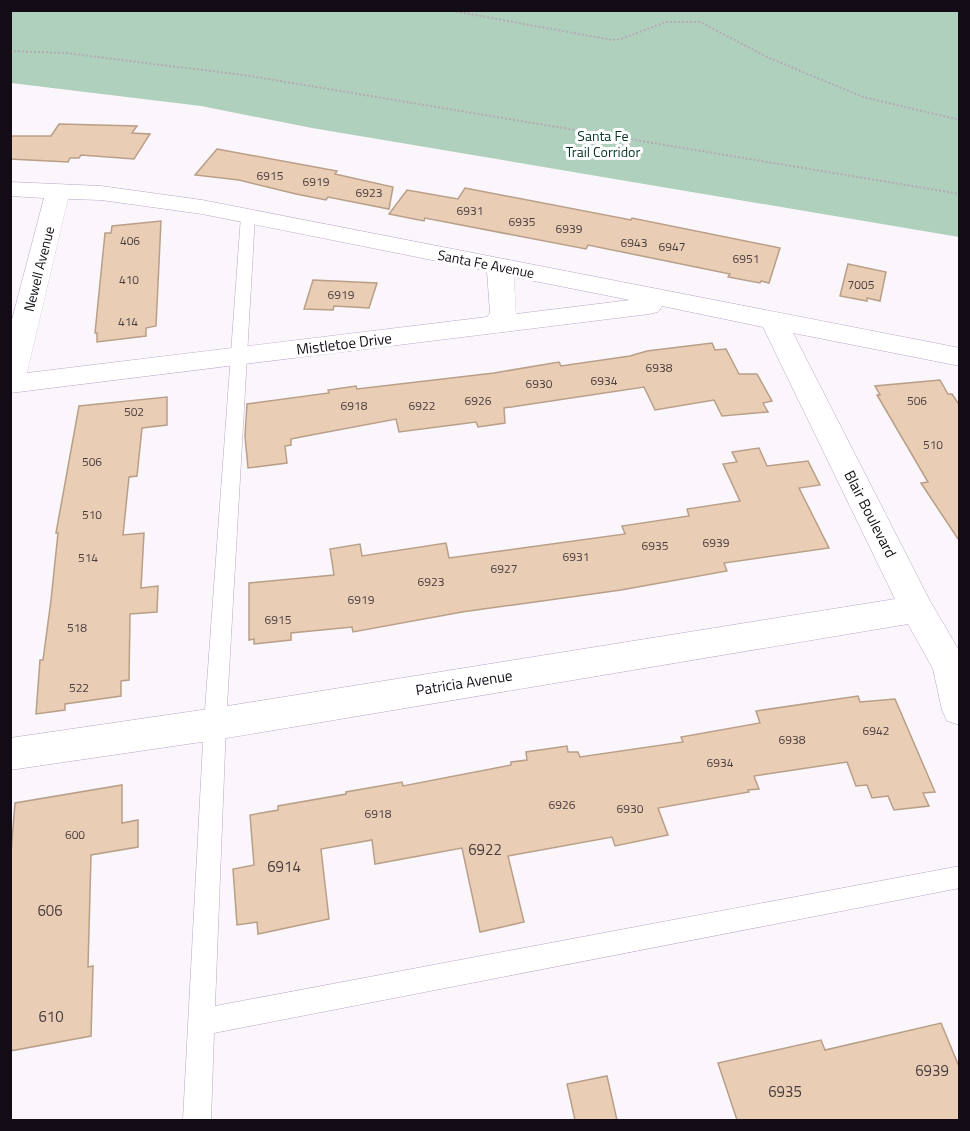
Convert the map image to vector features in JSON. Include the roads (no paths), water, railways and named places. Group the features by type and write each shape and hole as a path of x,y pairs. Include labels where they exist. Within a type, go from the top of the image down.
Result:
{"street":[{"name":"Santa Fe Avenue","path":"10,189 58,190 150,199 248,216 677,303 960,357"},
{"name":"Newell Avenue","path":"10,384 58,190"},
{"path":"497,325 503,313 500,267"},
{"name":"Mistletoe Drive","path":"10,384 677,303"},
{"name":"Blair Boulevard","path":"773,320 917,609 950,668 960,710"},
{"name":"Patricia Avenue","path":"10,754 215,724 917,609"}],"lane":[{"path":"197,1120 215,724 248,216"},
{"path":"201,1022 960,877"}],"park label":[{"name":"Santa Fe Trail Corridor","path":"603,144"}]}
